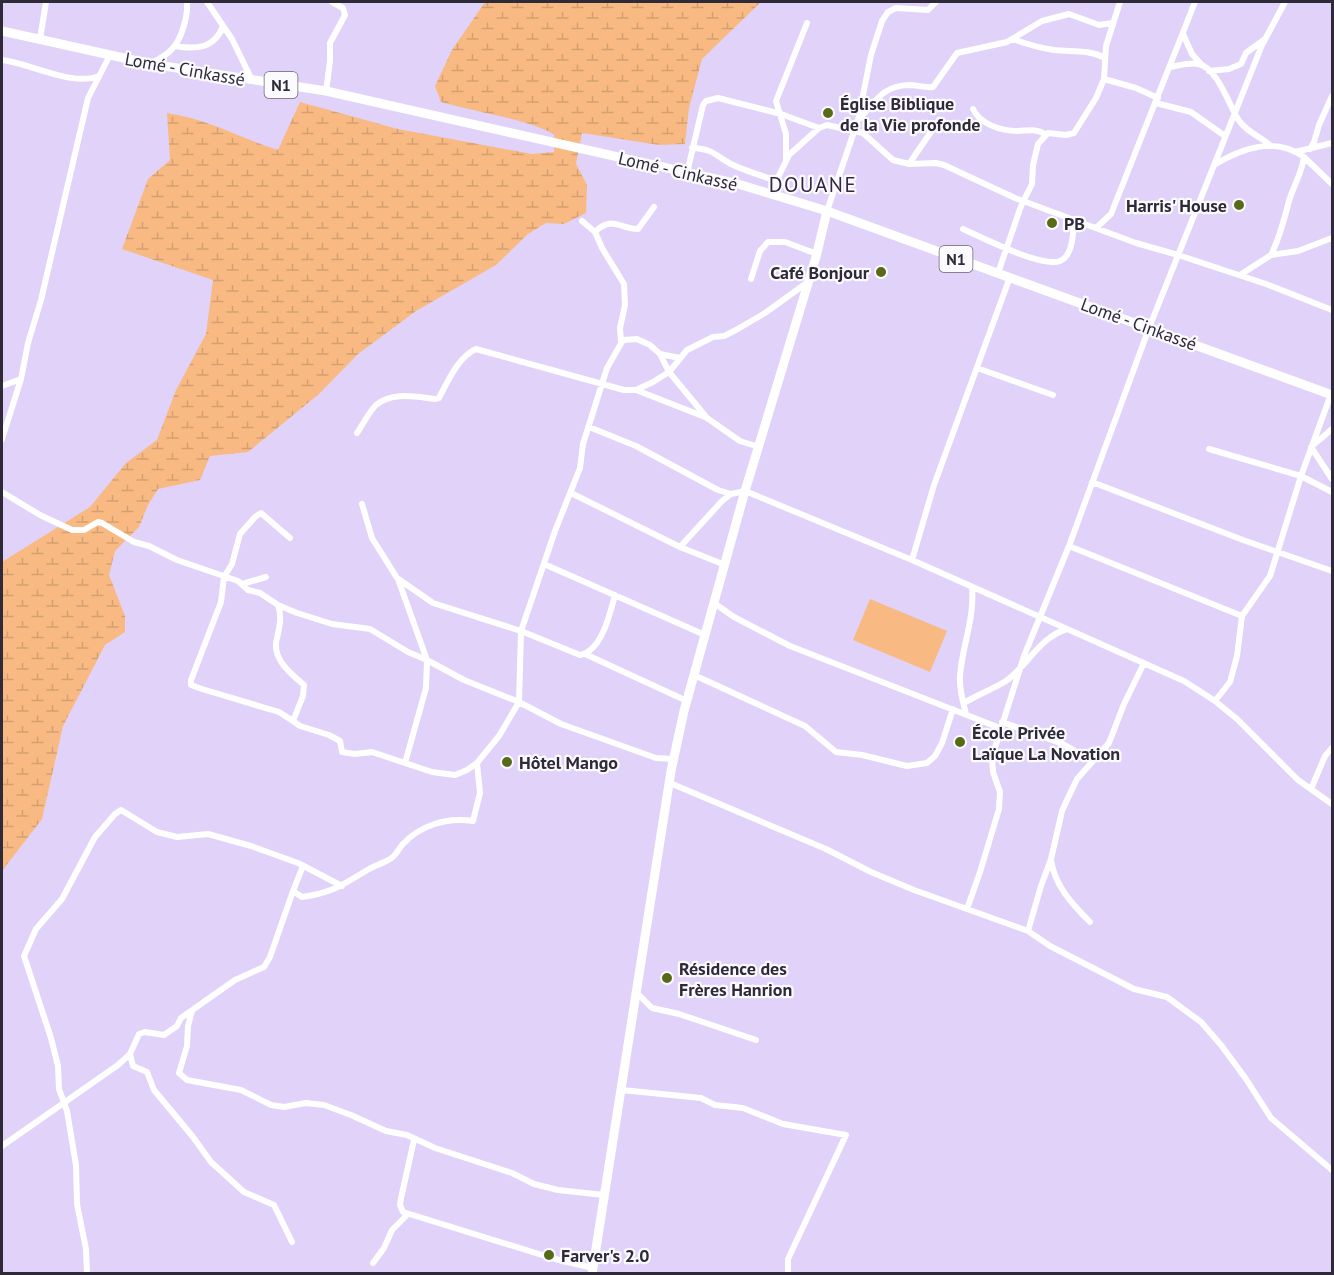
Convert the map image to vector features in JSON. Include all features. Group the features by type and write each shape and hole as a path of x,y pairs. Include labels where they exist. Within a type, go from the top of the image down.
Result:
{"main road":[{"name":"Lomé - Cinkassé","path":"2,31 151,63 326,91 770,194 827,211 1331,394"},
{"path":"594,1271 604,1195 674,759 687,701 745,491 809,282 827,211"}],"street":[{"path":"40,39 46,2"},
{"path":"151,63 175,45 187,10 187,2"},
{"path":"207,2 232,39 253,81"},
{"path":"326,91 330,43 345,15 343,8 332,2"},
{"path":"827,211 858,120 871,55 885,16 896,8 928,10 936,2"},
{"path":"972,109 981,120 1004,129 1034,130 1045,134 1074,133 1096,98 1104,79 1105,58 1112,23 1120,2"},
{"path":"1096,228 1111,214 1195,2"},
{"path":"967,909 999,809 1000,792 993,772 992,757 1020,668 1069,546 1149,328 1225,136 1265,39 1286,2"},
{"path":"858,120 880,95 893,86 933,87 957,53 1013,39 1042,21 1069,14 1100,25 1112,23"},
{"path":"770,194 786,159 787,142 776,101 777,94 807,23"},
{"path":"175,45 197,49 216,39 224,26"},
{"path":"1183,34 1192,54 1209,71 1228,98 1242,124 1271,146"},
{"path":"1013,39 1055,50 1095,52 1105,58"},
{"path":"1209,71 1229,69 1241,64 1246,52 1265,39"},
{"path":"2,439 21,379 88,98 110,55"},
{"path":"2,60 78,78 99,76"},
{"path":"1170,67 1196,63 1202,65"},
{"path":"1104,79 1136,88 1157,101 1191,112 1225,136"},
{"path":"1310,149 1332,96"},
{"path":"687,173 703,105 706,101 718,98 781,114 819,128"},
{"path":"909,164 939,120"},
{"path":"786,159 819,128 827,125 854,130 863,134 893,160 909,164 944,165 1024,201 1096,228 1240,275 1332,310"},
{"path":"998,273 1032,184 1034,156 1045,134"},
{"path":"1294,152 1332,143"},
{"path":"1214,165 1243,149 1261,145 1271,146 1304,157 1332,184"},
{"path":"692,148 710,151 730,164 776,181"},
{"path":"1271,255 1286,219 1289,199 1295,190 1304,157"},
{"path":"595,232 601,225 608,222 638,228 654,207"},
{"path":"963,229 1006,249 1051,262 1061,261 1067,255 1074,232 1073,219"},
{"path":"582,221 595,232 626,290 620,328 621,342"},
{"path":"1240,275 1271,255 1298,251 1332,238"},
{"path":"751,279 760,251 768,242 786,242 817,254"},
{"path":"912,560 923,516 1010,277"},
{"path":"636,390 669,372 687,350 713,337 731,333 765,314 809,282"},
{"path":"290,538 260,513 240,534 236,555 224,577 221,602 194,668 191,684 211,693 279,712 300,726 335,737 340,741 342,752 372,752 432,772 455,775 477,764 500,736 519,702 521,631 572,493 580,468 583,444 606,368 621,342 625,339 637,339 650,345 660,354 669,372 707,418"},
{"path":"357,433 376,406 388,398 410,396 439,398 451,374 471,351 476,349 624,390 636,390 707,418 740,441 759,447"},
{"path":"660,354 680,358"},
{"path":"976,368 1053,395"},
{"path":"2,386 21,379"},
{"path":"1215,701 1230,682 1237,656 1242,616 1270,576 1300,476 1331,394"},
{"path":"589,427 636,446 718,490 731,494 745,491 912,560 1184,681 1215,701 1237,719 1298,780 1332,804"},
{"path":"1311,447 1332,429"},
{"path":"1311,447 1332,479"},
{"path":"1209,449 1300,476 1332,492"},
{"path":"1092,482 1277,553 1332,571"},
{"path":"2,492 40,515 72,530 84,530 98,522 102,523 134,542 242,584 248,591 260,594 278,605 332,624 370,629 408,652 464,680 519,702 561,724 656,758 674,759"},
{"path":"572,493 680,547 725,565"},
{"path":"680,547 709,514 731,494"},
{"path":"362,504 372,538 398,578 427,660 426,688 405,763"},
{"path":"1069,546 1242,616"},
{"path":"544,564 705,635"},
{"path":"242,584 266,577"},
{"path":"398,578 433,603 521,631 568,651 580,655 585,654 687,701"},
{"path":"966,714 960,680 961,664 974,602 972,587"},
{"path":"585,654 604,632 615,595"},
{"path":"714,603 734,617 789,646 966,714 1063,744 1092,761"},
{"path":"278,605 281,612 280,629 276,640 278,656 286,670 304,685 303,696 293,721"},
{"path":"964,703 1003,683 1047,639 1067,629"},
{"path":"1028,931 1051,859 1062,811 1074,783 1109,743 1124,704 1144,663"},
{"path":"694,675 805,726 836,752 862,755 907,766 927,763 934,756 942,743 953,709"},
{"path":"1311,789 1325,756 1332,748"},
{"path":"294,891 302,897 321,894 342,886 368,869 392,859 403,844 439,821 456,818 473,821 480,793 477,764"},
{"path":"670,783 826,849 871,872 1028,931 1050,946 1134,989 1167,997 1201,1022 1246,1079 1271,1118 1332,1170"},
{"path":"87,1274 86,1249 77,1204 76,1165 67,1111 58,1089 59,1074 51,1038 24,956 36,929 62,899 95,837 121,810 157,832 177,837 216,835 303,866 342,886"},
{"path":"1051,859 1055,875 1068,899 1090,922"},
{"path":"2,1146 118,1065 130,1053 139,1034 145,1032 164,1035 177,1026 181,1018 236,980 264,967 270,957 303,866"},
{"path":"637,993 652,1008 679,1014 756,1040"},
{"path":"192,1011 187,1046 179,1072 187,1080 241,1090 271,1105 284,1107 306,1103 324,1105 351,1114 386,1131 406,1135 414,1140 512,1173 534,1184 558,1190 604,1195"},
{"path":"130,1053 133,1066 147,1072 154,1090 211,1162 244,1192 274,1205 292,1242"},
{"path":"622,1090 702,1098 716,1105 743,1108 783,1124 846,1136 788,1259 788,1274"},
{"path":"67,1111 73,1095"},
{"path":"414,1140 400,1204 401,1210 594,1271"},
{"path":"373,1263 384,1248 392,1230 408,1214"}],"green space":[{"path":"485,2 761,2 702,59 689,108 685,144 659,145 582,133 576,164 587,185 586,213 564,224 546,223 528,234 496,265 416,311 358,354 319,394 248,452 210,456 200,480 158,489 139,527 115,551 109,575 125,616 125,632 105,645 63,726 42,819 2,871 2,562 90,507 126,463 157,440 176,390 206,334 213,280 122,249 148,179 170,160 167,113 210,124 278,150 300,102 398,129 532,154 554,152 554,134 541,128 441,102 435,86 452,50"},
{"path":"870,599 947,631 930,672 853,640"}],"place":[{"name":"Église Biblique de la Vie profonde","path":"828,113"},
{"name":"Harris' House","path":"1239,205"},
{"name":"PB","path":"1052,223"},
{"name":"Café Bonjour","path":"881,272"},
{"name":"École Privée Laïque La Novation","path":"960,742"},
{"name":"Hôtel Mango","path":"507,762"},
{"name":"Résidence des Frères Hanrion","path":"667,978"},
{"name":"Farver's 2.0","path":"549,1255"}],"district":[{"name":"DOUANE","path":"813,184"}]}
